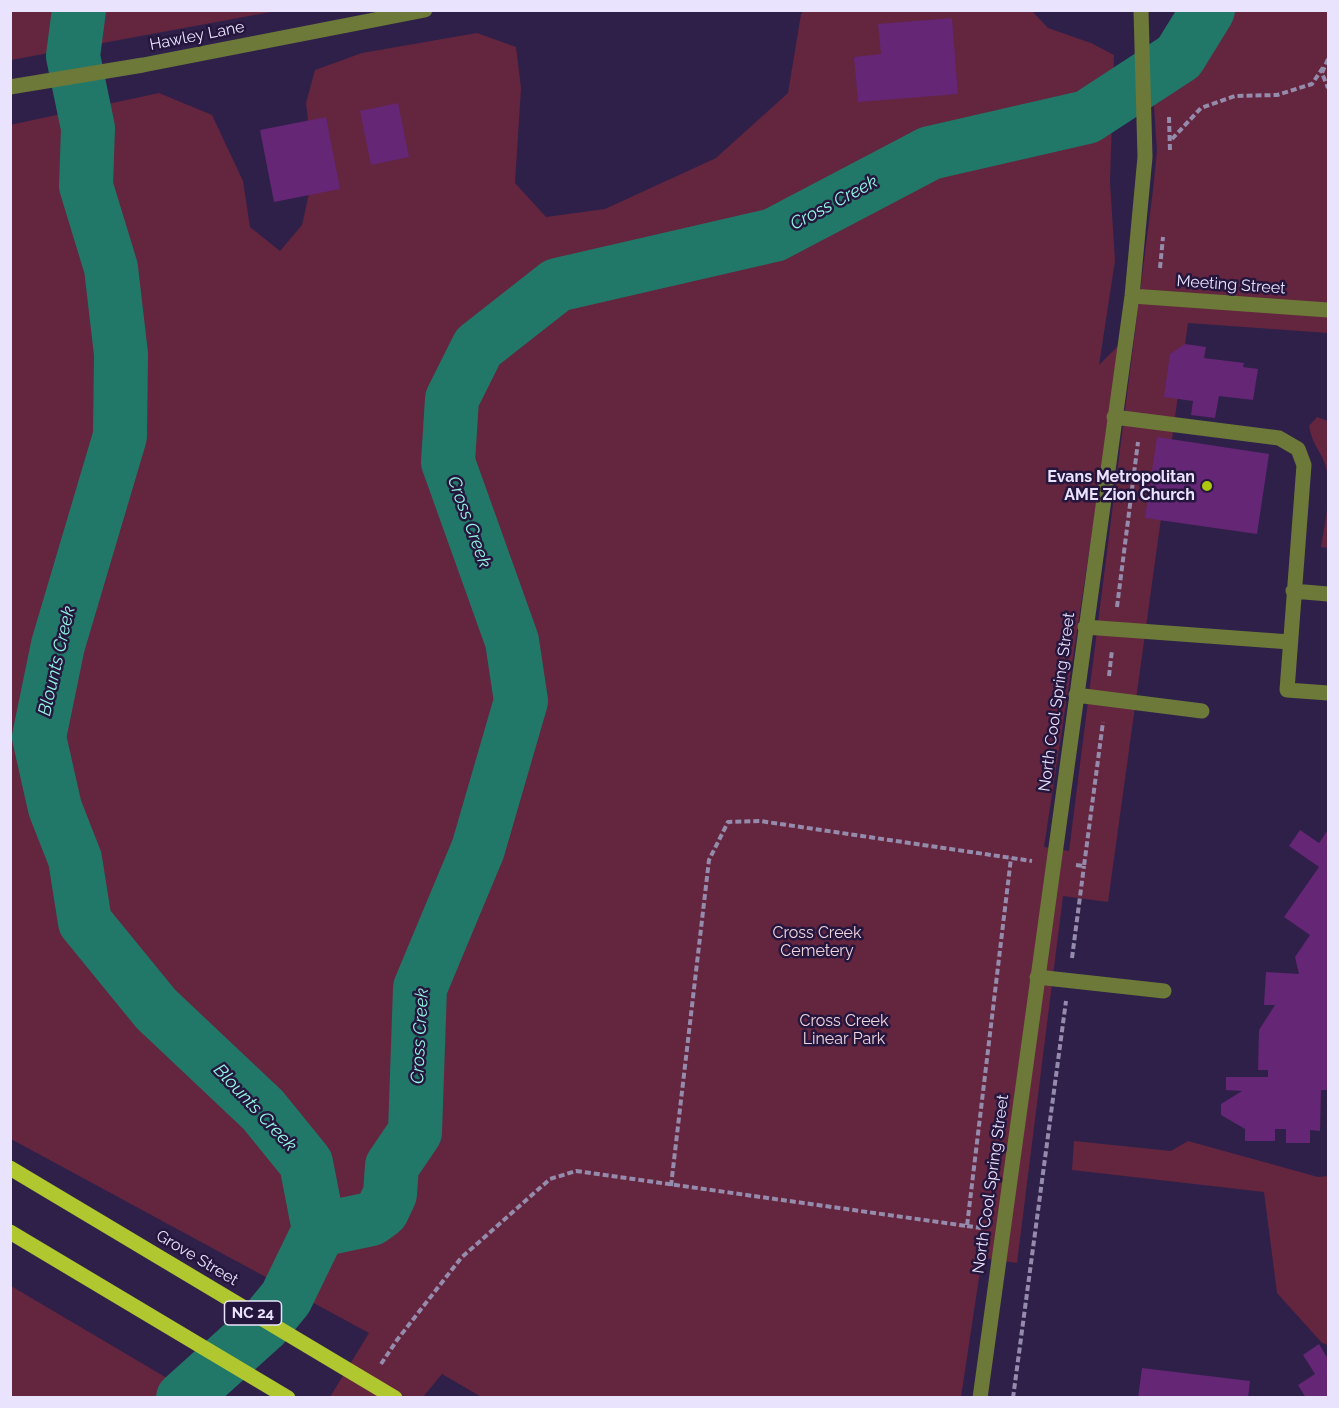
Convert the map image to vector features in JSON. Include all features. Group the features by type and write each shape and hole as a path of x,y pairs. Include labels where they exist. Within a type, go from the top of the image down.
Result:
{"main road":[{"name":"Grove Street","path":"10,1168 392,1396"},
{"path":"10,1232 288,1398"}],"street":[{"name":"Hawley Lane","path":"10,87 143,65 425,10"},
{"name":"North Cool Spring Street","path":"980,1398 1036,977 1132,296 1145,157 1141,10"},
{"name":"Meeting Street","path":"1132,296 1329,309"},
{"path":"1114,417 1279,438 1298,449 1304,465 1287,690 1329,693"},
{"path":"1293,591 1329,594"},
{"path":"1085,627 1290,642"},
{"path":"1076,695 1202,711"},
{"path":"1036,977 1164,991"}],"path":[{"path":"1169,160 1171,140 1201,108 1235,96 1277,95 1312,84 1329,59"},
{"path":"1324,66 1323,79 1329,88"},
{"path":"1157,298 1164,227"},
{"path":"1013,1398 1141,421"},
{"path":"671,1186 709,861 728,822 760,821 1011,858 1084,866"},
{"path":"378,1369 397,1340 461,1258 550,1179 576,1171 967,1226 1011,858"}],"green space":[{"path":"11,10 276,10 276,11 11,60"},
{"path":"804,11 1032,11 1048,28 1091,43 1114,55 1110,182 1115,261 1099,365 1121,343 1044,847 1069,851 1153,190 1157,151 1153,91 1187,64 1185,11 1328,11 1328,333 1188,323 1108,902 1063,896 1017,1263 982,1258 961,1397 483,1398 442,1374 423,1397 330,1397 369,1333 11,1139 10,125 159,93 212,115 243,181 250,227 280,251 302,225 314,171 306,103 315,70 362,53 477,33 516,47 521,88 515,183 546,217 605,209 716,158 788,93 801,14"},
{"path":"1317,417 1328,421 1328,479 1324,461 1310,432 1309,426"},
{"path":"1328,500 1328,548 1321,547"},
{"path":"1074,1141 1171,1151 1188,1141 1318,1177 1328,1176 1328,1345 1322,1343 1277,1293 1264,1192 1072,1170"},
{"path":"11,1286 199,1397 11,1397"}],"building":[{"path":"952,18 958,94 858,102 854,57 881,54 878,24"},
{"path":"398,103 409,157 371,165 360,111"},
{"path":"326,117 340,189 274,202 260,130"},
{"path":"1185,344 1206,347 1204,358 1244,363 1243,367 1258,369 1253,400 1219,396 1215,418 1191,415 1193,401 1164,397 1170,354"},
{"name":"Evans Metropolitan AME Zion Church","path":"1157,437 1269,454 1257,534 1145,518"},
{"path":"1300,830 1319,843 1328,830 1328,1090 1321,1090 1320,1131 1310,1130 1310,1143 1286,1143 1286,1129 1275,1129 1275,1141 1245,1141 1245,1129 1221,1115 1221,1104 1242,1091 1226,1090 1226,1077 1268,1077 1268,1070 1258,1070 1259,1030 1275,1005 1264,1005 1266,972 1299,974 1295,957 1310,935 1284,917 1319,867 1289,846"},
{"path":"1319,1344 1328,1359 1328,1398 1306,1398 1298,1385 1315,1374 1303,1355"},
{"path":"1142,1368 1250,1381 1248,1398 1138,1398"}],"waterway":[{"name":"Blounts Creek","path":"79,10 73,56 88,128 86,186 111,268 121,354 120,436 58,645 39,737 55,808 75,859 85,922 156,1009 263,1110 306,1163 319,1230"},
{"name":"Cross Creek","path":"183,1398 263,1326 286,1298 319,1230 371,1219 382,1211 390,1194 392,1166 415,1132 420,988 478,849 521,701 512,641 448,462 452,399 478,347 557,285 774,235 930,153 1087,117 1179,57 1208,10"}],"place":[{"name":"Evans Metropolitan AME Zion Church","path":"1207,486"}],"park label":[{"name":"Cross Creek Cemetery","path":"817,942"},
{"name":"Cross Creek Linear Park","path":"844,1030"}]}
